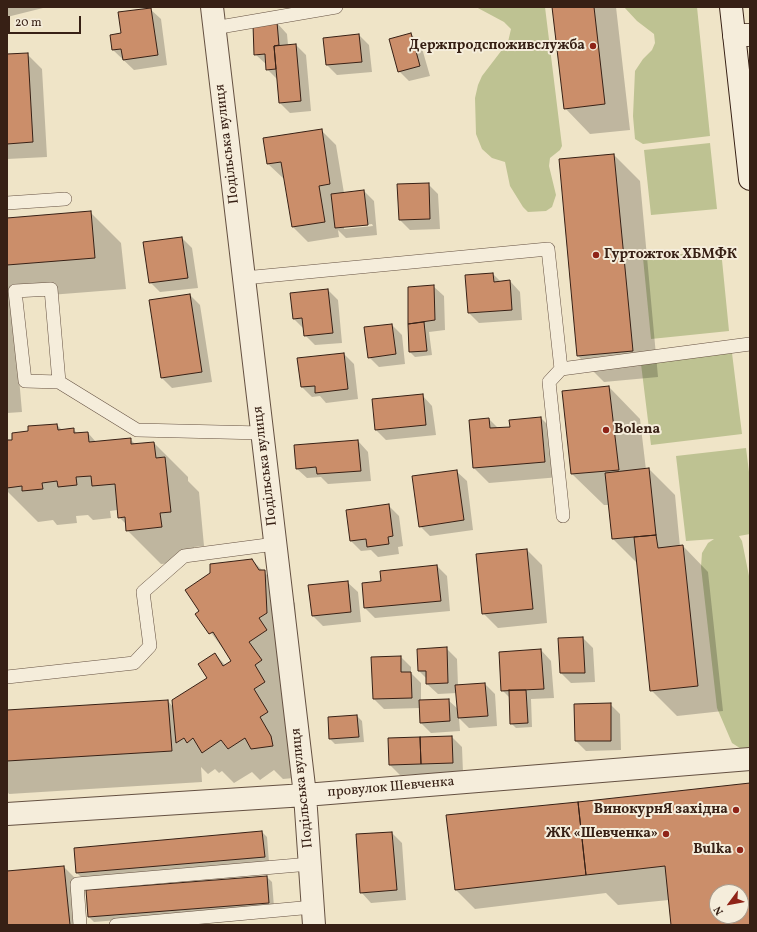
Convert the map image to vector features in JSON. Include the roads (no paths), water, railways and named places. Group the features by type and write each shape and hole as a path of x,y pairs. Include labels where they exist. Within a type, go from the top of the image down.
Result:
{"street":[{"name":"Подільська вулиця","path":"212,7 305,795 314,916"},
{"path":"731,7 742,35 750,179"},
{"name":"провулок Шевченка","path":"7,814 305,795 750,759"}],"lane":[{"path":"214,28 336,7"},
{"path":"7,203 65,199"},
{"path":"244,278 548,249 561,369"},
{"path":"59,382 51,289 15,291 24,381 59,382 137,430 262,433"},
{"path":"563,516 550,382 561,369 750,344"},
{"path":"7,677 134,663 150,646 143,592 184,556 275,544"},
{"path":"80,925 77,884 310,864"},
{"path":"116,925 314,916"}],"place":[{"name":"Держпродспоживслужба","path":"593,46"},
{"name":"Гуртожток ХБМФК","path":"596,255"},
{"name":"Bolena","path":"606,430"},
{"name":"ВинокурнЯ західна","path":"736,810"},
{"name":"ЖК «Шевченка»","path":"666,834"},
{"name":"Bulka","path":"740,850"}]}
